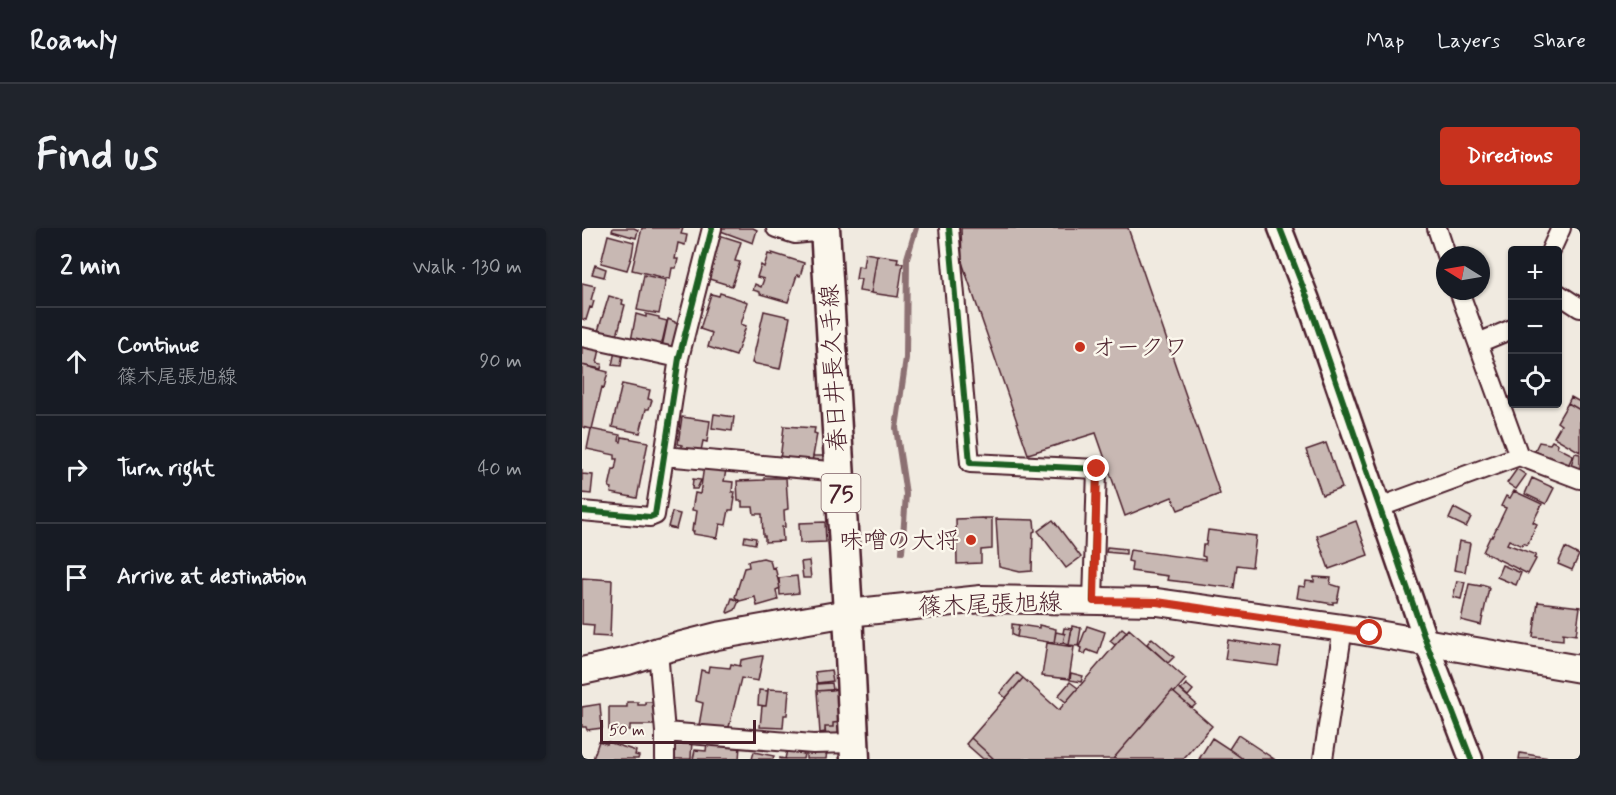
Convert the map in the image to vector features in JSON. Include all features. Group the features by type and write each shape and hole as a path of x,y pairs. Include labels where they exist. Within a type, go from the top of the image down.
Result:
{"main road":[{"name":"春日井長久手線","path":"825,230 855,751"},
{"name":"篠木尾張旭線","path":"582,671 628,661 717,636 848,613 981,599 1157,602 1343,628 1580,669"}],"street":[{"path":"582,511 650,517 655,515 679,358 712,228"},
{"path":"776,228 795,234 825,230"},
{"path":"949,228 970,463 1097,469 1094,601"},
{"path":"1280,228 1308,300 1426,642 1471,759"},
{"path":"1437,228 1443,246"},
{"path":"1553,246 1561,228"},
{"path":"1562,296 1580,308"},
{"path":"1462,300 1520,456"},
{"path":"1478,343 1508,331"},
{"path":"582,337 679,358"},
{"path":"664,456 840,472"},
{"path":"1380,507 1520,456 1580,479"},
{"path":"1323,759 1343,628"},
{"path":"658,651 666,759"},
{"path":"582,659 628,661"},
{"path":"582,683 628,661"},
{"path":"665,732 813,744 855,751"}],"building":[{"path":"613,228 634,228 638,230 636,238 612,231"},
{"path":"642,228 683,228 681,234 687,235 685,245 678,243 676,268 672,268 670,279 632,270"},
{"path":"719,228 757,230 753,243 718,230"},
{"name":"オークワ","path":"961,228 1128,228 1220,494 1178,510 1172,497 1125,516 1096,433 1028,454 962,262"},
{"path":"608,235 634,242 627,270 601,263"},
{"path":"719,235 741,242 735,261 740,262 732,286 706,278"},
{"path":"772,253 804,263 800,276 797,275 788,302 753,290 755,284 761,287 764,279 757,277 761,265 764,267 768,254 772,255"},
{"path":"865,253 877,255 871,293 859,291 861,279 856,279 858,266 863,267"},
{"path":"877,255 898,258 897,263 903,263 898,297 871,293"},
{"path":"595,265 606,269 604,277 592,274"},
{"path":"644,275 666,280 659,314 637,310"},
{"path":"582,283 595,286 591,300 594,301 586,320 582,319"},
{"path":"720,293 748,302 741,324 746,326 736,356 708,347 712,333 700,329 711,294 719,296"},
{"path":"609,296 623,300 622,304 625,305 617,336 598,331"},
{"path":"764,311 790,317 780,369 752,363"},
{"path":"636,314 646,317 646,314 667,321 661,347 631,341"},
{"path":"668,319 684,325 678,351 662,347"},
{"path":"582,344 600,349 597,363 602,364 601,369 582,365"},
{"path":"615,351 623,352 621,366 612,365"},
{"path":"582,365 608,372 592,429 582,427"},
{"path":"622,384 650,390 648,399 652,400 649,409 646,409 640,433 612,427"},
{"path":"1571,397 1580,402 1580,410 1568,403"},
{"path":"1568,403 1580,410 1580,452 1554,437 1561,425 1557,422"},
{"path":"714,414 734,417 732,431 712,428"},
{"path":"682,417 710,421 707,442 703,441 701,451 682,448 682,445 678,444"},
{"path":"784,426 815,428 814,433 817,434 812,462 780,460"},
{"path":"591,429 620,435 619,441 621,442 622,437 648,442 637,498 611,493 612,488 609,487 617,459 615,455 587,449"},
{"path":"1552,441 1558,444 1557,447 1573,455 1567,468 1536,454 1535,450 1539,442 1550,444"},
{"path":"1326,443 1342,488 1322,495 1306,450"},
{"path":"1575,453 1580,454 1580,472 1570,468"},
{"path":"813,456 825,456 824,463 812,462"},
{"path":"704,466 726,470 724,481 733,482 732,492 735,492 733,510 729,510 726,525 720,524 717,538 693,534 694,531 692,531 697,511 692,510 695,493 700,494"},
{"path":"1517,469 1526,475 1516,489 1507,483"},
{"path":"582,474 593,475 591,494 582,493"},
{"path":"764,478 786,478 788,509 784,510 783,541 765,542 762,514 754,514 753,507 742,507 742,501 738,501 737,481 764,480"},
{"path":"1532,478 1554,488 1546,504 1525,494"},
{"path":"693,479 701,480 697,489 692,489"},
{"path":"1514,491 1542,504 1533,522 1537,524 1527,545 1523,543 1522,546 1509,540 1507,544 1536,555 1528,574 1483,552 1506,508 1501,506 1506,496 1510,498"},
{"path":"1454,508 1471,517 1466,527 1449,519"},
{"path":"672,512 680,514 676,529 668,527"},
{"path":"992,518 992,549 981,550 981,563 957,564 956,519"},
{"path":"996,519 1034,520 1032,571 1020,572 999,567"},
{"path":"1053,520 1081,557 1066,568 1038,531"},
{"path":"1356,521 1368,555 1329,569 1317,536"},
{"path":"825,522 826,542 800,543 799,523"},
{"path":"1208,530 1256,536 1252,567 1237,565 1234,588 1167,580 1168,576 1131,571 1132,562 1128,561 1130,550 1205,560 1202,556 1203,545 1206,545"},
{"path":"745,536 756,538 755,544 744,542"},
{"path":"1459,541 1470,543 1465,572 1454,570"},
{"path":"1107,547 1126,549 1126,554 1106,552"},
{"path":"1565,548 1579,555 1572,570 1558,564"},
{"path":"763,558 770,560 772,568 775,567 780,588 776,590 778,600 757,606 755,597 740,601 735,597 744,568 749,567 748,561"},
{"path":"809,561 811,578 803,578 801,562"},
{"path":"1502,565 1521,573 1516,585 1497,577"},
{"path":"797,576 799,593 780,595 779,578"},
{"path":"1314,577 1331,578 1330,584 1340,587 1337,602 1333,604 1297,598 1299,586 1305,587 1306,581 1314,582"},
{"path":"582,578 612,580 610,637 593,636 594,625 582,624"},
{"path":"1457,581 1465,582 1461,599 1453,597"},
{"path":"1469,584 1481,586 1481,584 1489,588 1481,625 1461,620"},
{"path":"732,598 739,601 735,610 728,613 727,612"},
{"path":"1538,602 1580,607 1576,635 1563,633 1563,640 1533,637"},
{"path":"1012,624 1019,625 1017,637 1012,635"},
{"path":"1019,625 1039,628 1039,625 1056,629 1054,643 1017,637"},
{"path":"1072,626 1081,628 1078,646 1069,645"},
{"path":"1087,626 1105,632 1098,654 1087,650 1085,654 1080,652 1079,647"},
{"path":"1064,628 1072,629 1069,645 1063,643"},
{"path":"1122,628 1127,632 1115,645 1110,641"},
{"path":"1129,629 1186,679 1174,693 1172,691 1113,759 994,759 971,738 1023,678 1059,710"},
{"path":"1056,632 1065,634 1063,643 1054,642"},
{"path":"1152,638 1174,657 1168,663 1147,644"},
{"path":"1228,640 1281,648 1278,666 1225,659"},
{"path":"1047,643 1074,647 1069,679 1042,676"},
{"path":"763,656 758,681 741,678 728,731 699,725 703,703 696,701 701,670 708,672 709,666 730,668 731,664 740,666 741,660"},
{"path":"831,670 833,681 817,683 815,672"},
{"path":"1017,673 1023,678 1006,698 1000,693"},
{"path":"1071,673 1083,676 1081,682 1070,680"},
{"path":"1070,682 1078,688 1066,702 1058,696"},
{"path":"832,683 833,690 817,691 817,684"},
{"path":"1186,684 1193,690 1188,696 1181,690"},
{"path":"1178,688 1196,704 1192,708 1174,693"},
{"path":"768,689 789,690 787,715 784,715 783,728 760,727 762,706 766,706"},
{"path":"840,689 842,722 833,723 833,727 825,727 825,732 820,733 817,691"},
{"path":"759,690 768,691 766,706 758,705"},
{"path":"1172,691 1212,726 1183,759 1113,759"},
{"path":"627,702 638,702 638,705 645,705 645,702 656,702 658,725 630,725 630,730 609,730 609,707 627,707"},
{"path":"600,704 602,728 587,730 586,727 582,727 582,707"},
{"path":"842,722 843,738 826,739 825,727 833,727 833,723"},
{"path":"1238,735 1274,759 1243,759 1229,749"},
{"path":"672,737 692,739 691,759 669,759"},
{"path":"971,738 994,759 983,759 966,744"},
{"path":"1212,738 1229,749 1243,759 1199,759"},
{"path":"599,741 636,751 635,755 639,756 638,759 593,759"},
{"path":"707,743 740,746 739,759 693,759 695,750 706,751"},
{"path":"787,750 804,754 803,759 785,759"},
{"path":"806,750 827,750 826,759 806,759"},
{"path":"754,752 774,756 773,759 752,759"},
{"path":"1520,753 1555,759 1519,759"}],"waterway":[{"path":"902,552 906,494 896,428 906,358 907,258 916,228"}],"cycle path":[{"path":"582,511 650,517 655,515 679,358 712,228"},
{"path":"949,228 970,463 1097,469 1093,601"},
{"path":"1280,228 1308,300 1426,642 1471,759"}],"place":[{"name":"オークワ","path":"1080,347"},
{"name":"味噌の大将","path":"971,540"}],"route":[{"path":"1097,469 1094,601 1157,602 1370,633"}]}
